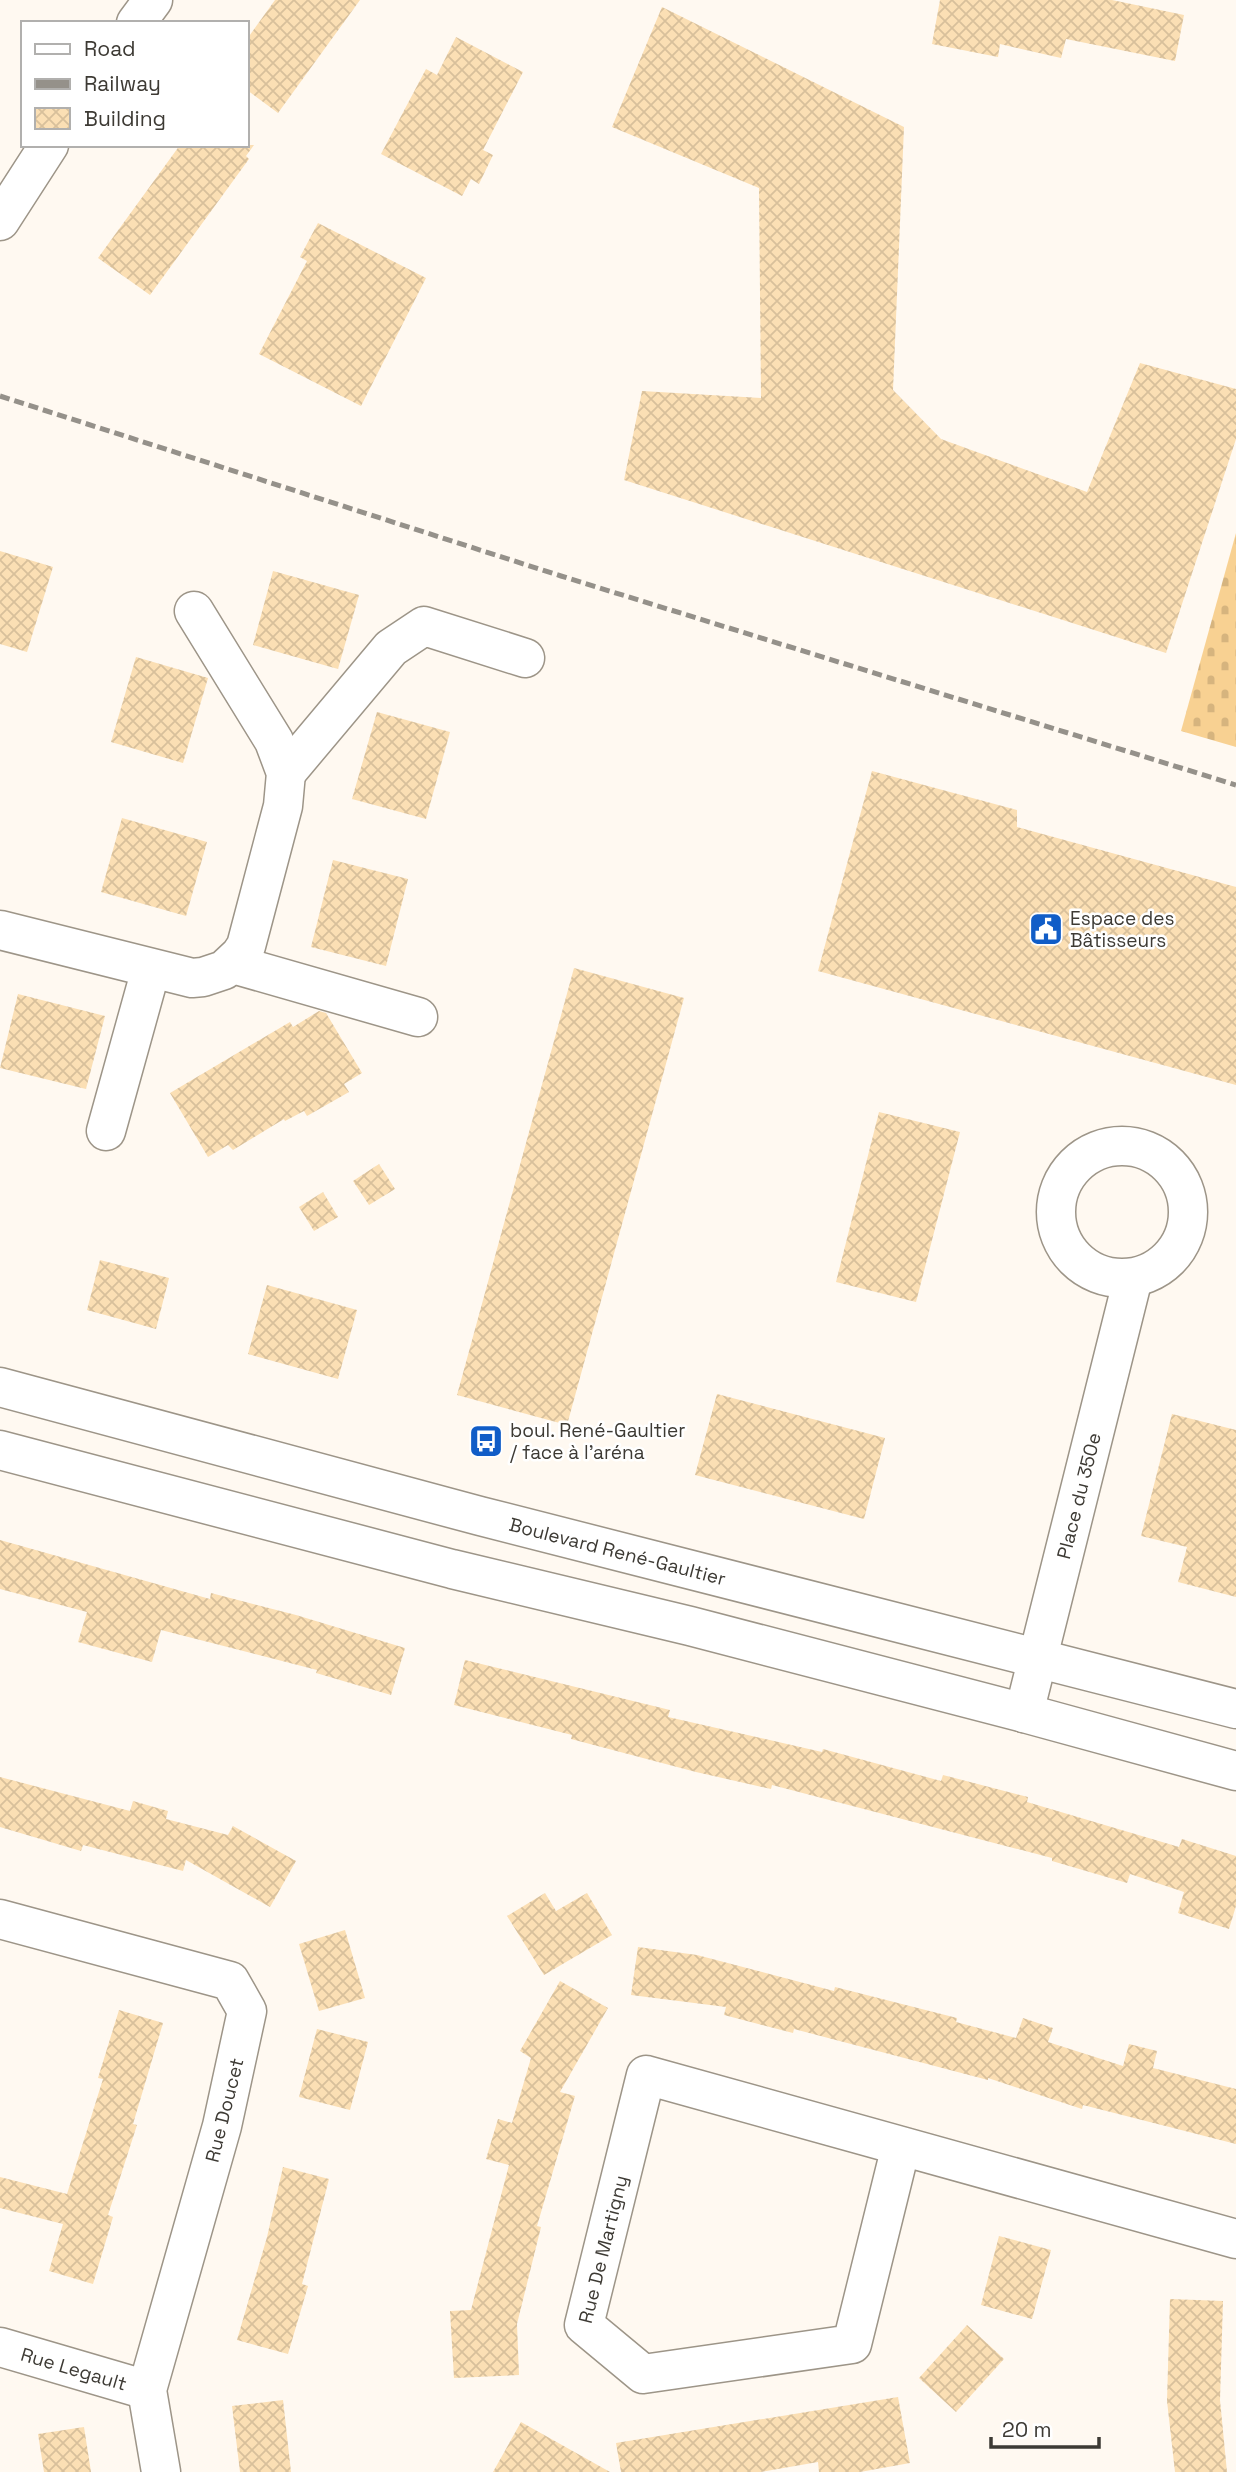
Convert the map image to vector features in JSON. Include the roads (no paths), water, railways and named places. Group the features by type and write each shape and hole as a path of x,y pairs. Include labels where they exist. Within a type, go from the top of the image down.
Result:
{"street":[{"path":"137,21 153,0"},
{"path":"0,221 48,147"},
{"path":"0,930 192,978 203,978 224,970 233,964 246,946 283,806 286,773 274,741 194,611"},
{"path":"286,773 391,648 424,626 525,658"},
{"path":"233,964 418,1017"},
{"path":"106,1131 151,969"},
{"name":"Place du 350e","path":"1024,1713 1133,1278"},
{"name":"Boulevard René-Gaultier","path":"0,1387 467,1512 1236,1709"},
{"path":"0,1450 452,1569 690,1626 1236,1771"},
{"path":"690,1626 704,1573"},
{"name":"Rue Doucet","path":"0,1919 230,1981 247,2011 222,2126 147,2390 161,2472"},
{"name":"Rue De Martigny","path":"901,2146 852,2344 643,2374 584,2325 646,2074 1236,2239"},
{"name":"Rue Legault","path":"0,2347 147,2390"}],"railway":[{"path":"0,396 561,576 1236,785"}],"place":[{"name":"Espace des Bâtisseurs","path":"1046,929"},
{"name":"boul. René-Gaultier / face à l'aréna","path":"486,1441"}]}
